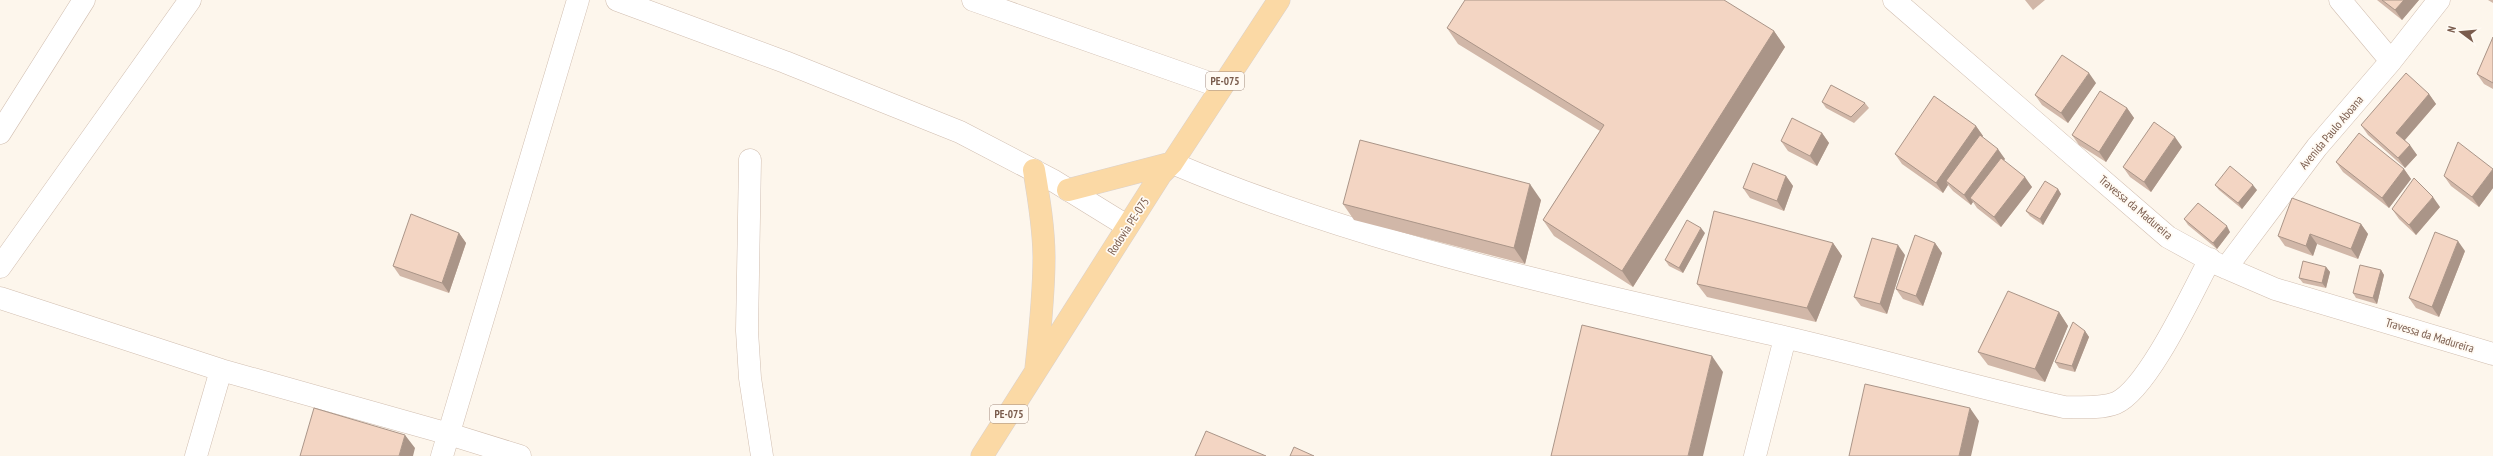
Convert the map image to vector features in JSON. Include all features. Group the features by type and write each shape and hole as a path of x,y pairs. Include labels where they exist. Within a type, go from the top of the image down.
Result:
{"main road":[{"name":"Rodovia PE-075","path":"982,456 1127,226 1161,174 1172,163 1279,0"},
{"path":"1068,190 1172,163"},
{"path":"1034,170 1041,212 1044,257 1043,297 1035,373"}],"street":[{"path":"0,133 84,0"},
{"path":"0,267 190,0"},
{"path":"442,456 578,0"},
{"path":"617,0 785,62 960,132 1034,170 1127,226"},
{"path":"973,0 1221,87"},
{"name":"Travessa da Madureira","path":"1894,0 2168,237 2218,263 2275,289 2493,354"},
{"path":"2340,0 2391,61"},
{"name":"Avenida Paulo Aboana","path":"1172,163 1234,189 1388,239 1651,308 1785,338 2064,407 2088,407 2115,403 2131,393 2148,372 2218,263 2391,61 2439,0"},
{"path":"750,160 747,331 750,378 762,456"},
{"path":"0,298 221,370 448,434 520,456"},
{"path":"1755,456 1785,338"},
{"path":"196,456 221,370"}],"building":[{"path":"1465,0 1724,0 1774,31 1622,271 1543,220 1604,125 1447,28"},
{"path":"2382,0 2404,0 2395,10"},
{"path":"2493,37 2493,83 2477,74"},
{"path":"2062,55 2089,73 2061,113 2035,95"},
{"path":"2406,73 2429,94 2396,133 2410,145 2398,158 2361,125"},
{"path":"1831,85 1865,103 1851,117 1822,102"},
{"path":"2100,91 2127,108 2099,152 2072,135"},
{"path":"1934,96 1976,126 1936,183 1895,154"},
{"path":"1792,118 1822,133 1810,156 1781,141"},
{"path":"2154,122 2175,137 2144,182 2123,167"},
{"path":"2359,133 2404,169 2382,198 2336,162"},
{"path":"1980,135 1998,149 1964,195 1946,181"},
{"path":"1360,140 1530,184 1514,248 1343,204"},
{"path":"2458,142 2493,169 2472,197 2444,176"},
{"path":"2001,158 2025,177 1994,217 1970,198"},
{"path":"1753,163 1786,176 1777,201 1743,188"},
{"path":"2230,166 2253,185 2238,203 2215,185"},
{"path":"2414,178 2433,197 2409,225 2392,209"},
{"path":"2045,181 2058,189 2040,219 2026,211"},
{"path":"2292,198 2361,224 2351,249 2310,234 2306,246 2278,236"},
{"path":"2198,203 2227,226 2213,243 2184,219"},
{"path":"1714,211 1833,243 1807,308 1697,284"},
{"path":"411,214 459,233 442,283 393,266"},
{"path":"1687,220 1701,228 1679,268 1665,260"},
{"path":"2435,232 2458,241 2432,307 2409,298"},
{"path":"1915,235 1935,243 1916,296 1896,289"},
{"path":"1872,238 1898,245 1880,304 1854,297"},
{"path":"2303,261 2326,267 2322,283 2299,278"},
{"path":"2360,265 2381,270 2373,298 2353,293"},
{"path":"2008,291 2059,312 2035,369 1978,352"},
{"path":"2073,322 2085,331 2072,366 2055,362"},
{"path":"1582,325 1712,356 1688,456 1551,456"},
{"path":"1865,384 1970,408 1959,456 1849,456"},
{"path":"314,408 405,435 399,456 300,456"},
{"path":"1206,431 1266,456 1195,456"},
{"path":"1294,447 1314,456 1290,456"}]}
